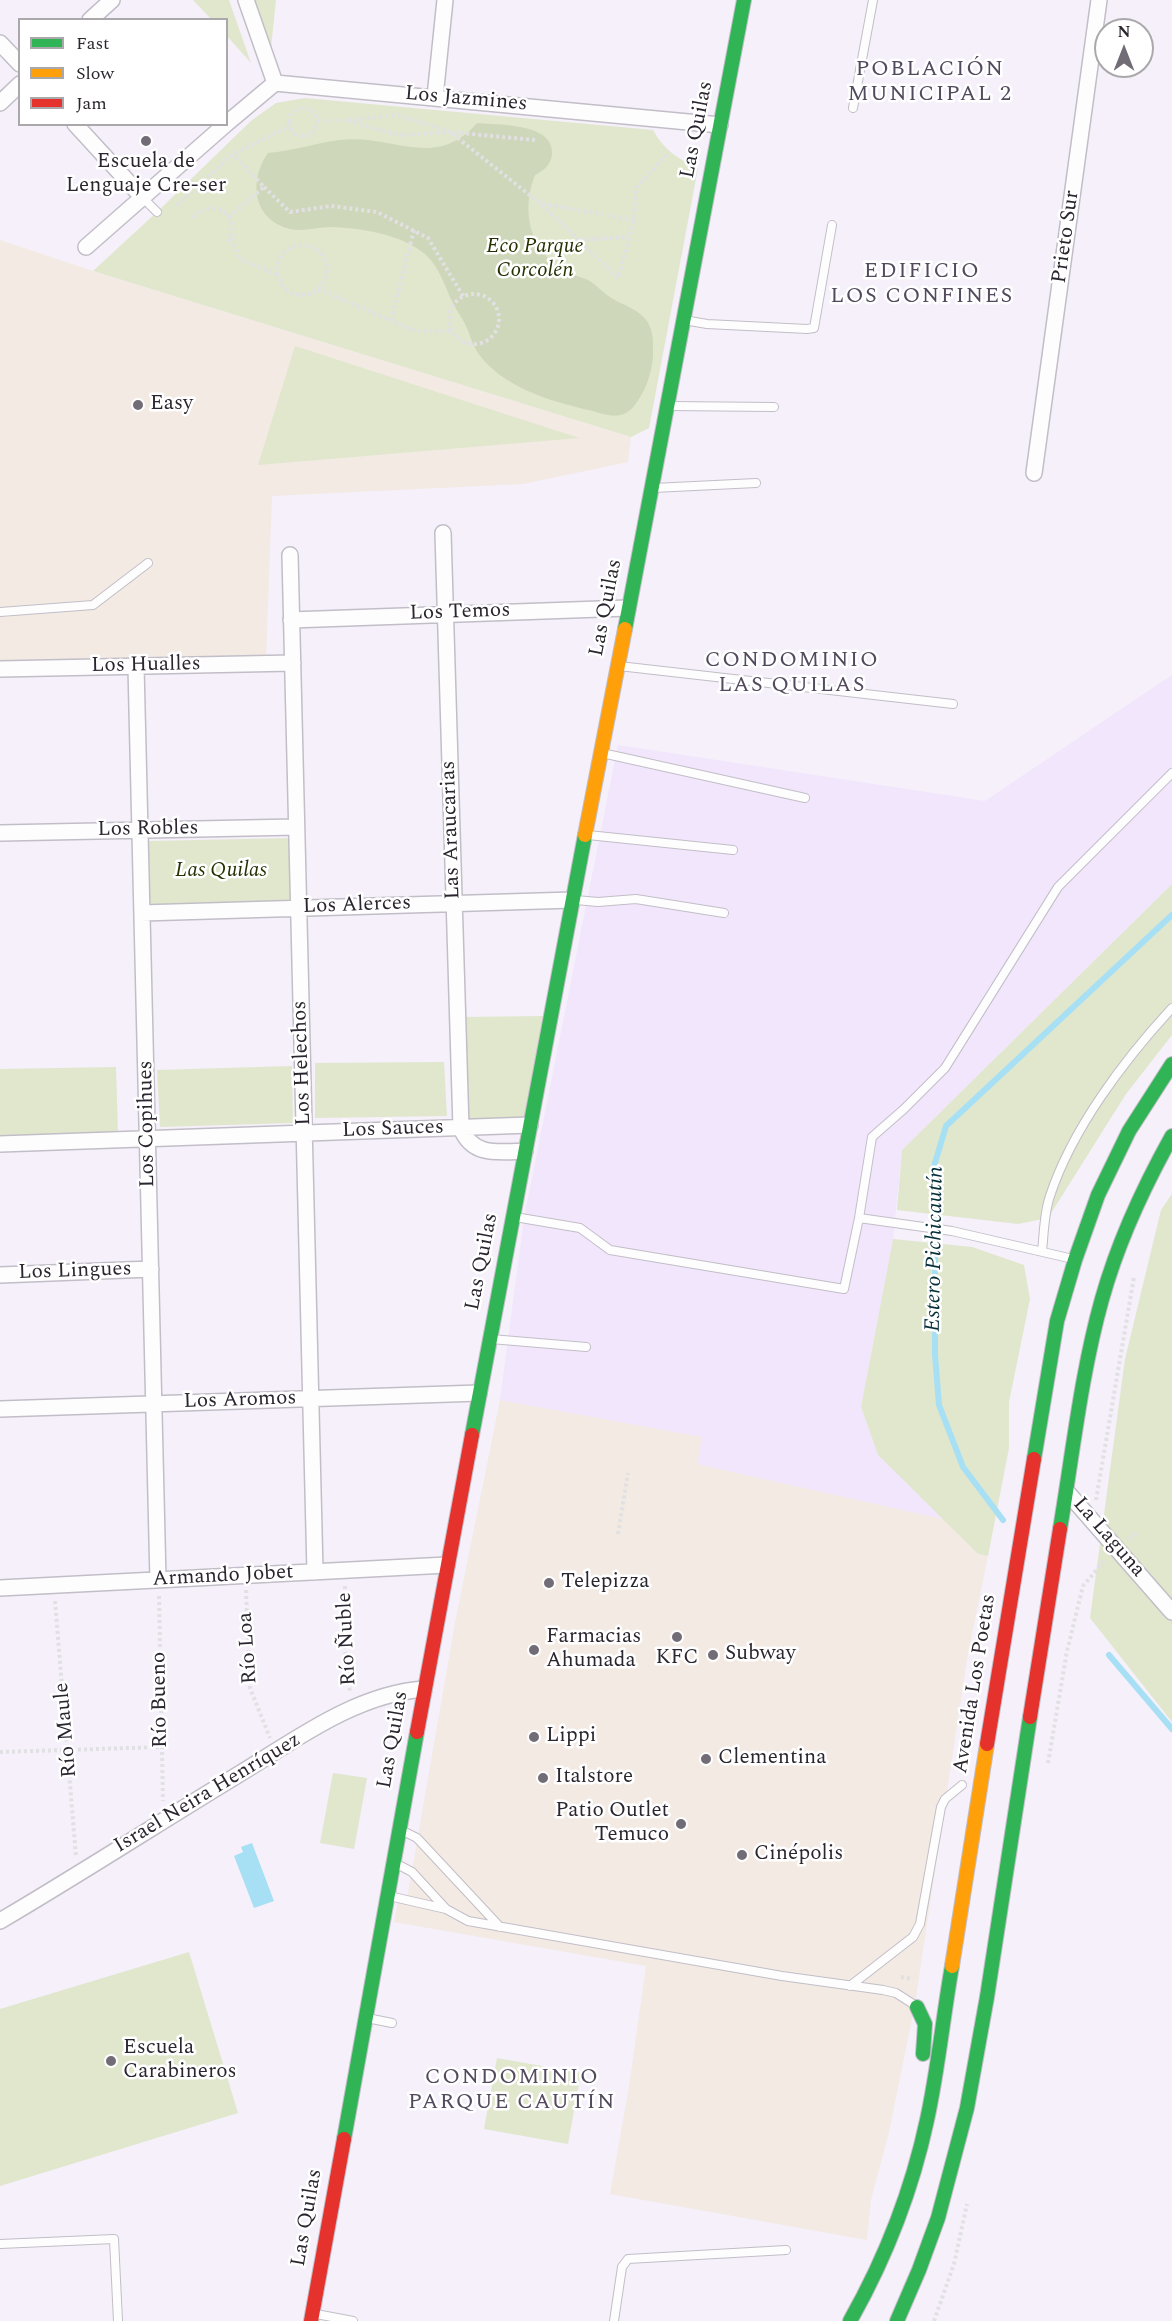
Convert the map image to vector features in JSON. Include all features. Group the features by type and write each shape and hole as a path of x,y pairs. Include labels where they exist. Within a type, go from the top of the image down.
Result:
{"main road":[{"name":"Las Quilas","path":"312,2317 479,1393 744,0"},
{"name":"Avenida Los Poetas","path":"850,2321 863,2298 903,2206 927,2120 1057,1321 1090,1216 1113,1163 1148,1100 1172,1064"},
{"path":"897,2321 934,2231 960,2139 989,1986 1043,1624 1096,1323 1119,1250 1149,1180 1172,1136"},
{"path":"986,1662 1009,1608"},
{"path":"917,2007 927,2027 921,2062"},
{"path":"892,2231 894,2188"}],"street":[{"path":"92,18 112,0"},
{"path":"228,122 275,83 246,0"},
{"path":"435,97 445,0"},
{"name":"Prieto Sur","path":"1035,473 1099,0"},
{"path":"0,43 18,62"},
{"name":"Los Jazmines","path":"275,83 720,125"},
{"path":"0,103 18,86"},
{"path":"77,126 142,197"},
{"path":"86,247 224,126"},
{"name":"Las Araucarias","path":"443,533 461,1128"},
{"name":"Los Helechos","path":"290,555 315,1572"},
{"name":"Los Temos","path":"291,620 628,608"},
{"name":"Los Hualles","path":"0,669 293,663"},
{"name":"Los Copihues","path":"136,667 158,1580"},
{"name":"Los Robles","path":"0,833 296,827"},
{"name":"Los Alerces","path":"142,913 573,900"},
{"name":"Los Sauces","path":"0,1144 530,1125"},
{"name":"Los Sauces","path":"461,1128 469,1142 482,1150 525,1151"},
{"name":"Los Lingues","path":"0,1275 151,1269"},
{"name":"Los Aromos","path":"0,1409 479,1393"},
{"name":"La Laguna","path":"1066,1492 1172,1612"},
{"name":"Armando Jobet","path":"0,1588 447,1565"},
{"name":"Israel Neira Henríquez","path":"0,1921 275,1752 352,1708 390,1694 424,1689"}],"lane":[{"path":"853,108 873,0"},
{"path":"142,197 157,212"},
{"path":"683,320 707,324 814,328 832,225"},
{"path":"667,406 774,407"},
{"path":"651,488 756,483"},
{"path":"0,612 93,605 148,563"},
{"path":"617,666 953,704"},
{"path":"601,753 805,798"},
{"path":"513,1216 580,1228 610,1250 844,1289 860,1218 872,1137 945,1068 1058,887 1172,772"},
{"path":"585,835 732,850"},
{"path":"573,900 598,902 636,899 724,913"},
{"path":"1042,1251 1049,1198 1074,1139 1141,1042 1172,1008"},
{"path":"860,1218 952,1231 1075,1260"},
{"path":"490,1339 586,1347"},
{"path":"850,1986 913,1937 920,1924 941,1807 945,1799 964,1781"},
{"path":"400,1830 417,1838 500,1927"},
{"path":"394,1862 412,1872 446,1909 468,1922 871,1988 896,1993 917,2007"},
{"path":"387,1895 446,1909"},
{"path":"366,2017 392,2023"},
{"path":"0,2244 114,2239 118,2321"},
{"path":"614,2321 622,2267 628,2259 786,2250"},
{"path":"312,2317 353,2321"}],"path":[{"path":"300,108 314,112 317,121 312,133 304,136 295,133 289,122 292,113 300,108"},
{"path":"317,121 398,115 450,132 541,204 618,278 634,220 636,188 669,152"},
{"path":"346,120 398,135 450,132 535,140"},
{"path":"177,205 233,154 290,126"},
{"path":"233,154 290,212 331,206 377,212 429,238 463,296"},
{"path":"229,217 264,187"},
{"path":"541,204 634,220"},
{"path":"192,218 197,212 210,207 221,209 229,217 232,225 231,238 240,259 277,274"},
{"path":"391,320 414,230"},
{"path":"580,240 628,237"},
{"path":"227,243 231,238"},
{"path":"296,245 310,246 322,254 326,262 326,277 318,289 305,295 295,294 283,287 277,274 278,260 283,252 296,245"},
{"path":"318,289 415,331 451,331"},
{"path":"477,294 490,300 498,312 498,327 490,339 477,345 463,342 451,331 448,320 450,310 463,296 477,294"},
{"path":"1097,1506 1096,1499 1136,1267"},
{"path":"618,1534 628,1473"},
{"path":"1046,1769 1067,1652 1083,1586 1111,1554"},
{"name":"Río Ñuble","path":"345,1570 345,1650 352,1708"},
{"name":"Río Loa","path":"245,1575 250,1688 275,1752"},
{"name":"Río Bueno","path":"158,1580 163,1820"},
{"name":"Río Maule","path":"54,1586 78,1875"},
{"path":"0,1752 162,1747"},
{"path":"901,1977 913,1979"},
{"path":"934,2321 954,2264 969,2198"}],"shaded area":[{"path":"0,240 93,271 631,437 628,462 523,484 272,496 266,659 0,666"},
{"path":"1172,675 1172,884 902,1150 893,1239 861,1407 878,1455 943,1519 697,1464 702,1437 500,1400 524,1218 618,745 985,801"},
{"name":"Patio Outlet Temuco","path":"500,1400 703,1437 697,1464 943,1519 978,1554 988,1556 967,1659 915,2004 889,2132 871,2200 867,2240 610,2194 629,2087 646,1966 394,1922 398,1901 407,1899 455,1623"}],"green space":[{"path":"193,0 229,0 251,63 228,37 228,18 210,18"},
{"path":"254,0 276,0 271,48"},
{"name":"Eco Parque Corcolén","path":"305,98 653,130 672,153 698,168 649,428 631,437 93,271 252,120 276,103"},
{"path":"477,123 524,128 544,136 550,144 552,154 546,167 535,175 529,202 531,228 542,252 551,262 566,272 588,280 647,321 652,333 653,347 649,376 638,401 624,414 612,416 558,402 528,391 500,375 476,350 435,265 415,247 380,233 355,229 331,227 290,229 268,217 258,198 256,187 258,175 268,153 340,140 429,148 445,145 461,137"},
{"path":"295,346 579,438 258,465"},
{"name":"Las Quilas","path":"292,838 293,903 150,907 148,841"},
{"path":"1172,884 1172,1035 1126,1094 1048,1218 1018,1224 897,1210 902,1150"},
{"path":"543,1016 525,1117 467,1119 464,1017"},
{"path":"444,1062 447,1116 315,1118 315,1063"},
{"path":"292,1066 293,1123 160,1127 157,1070"},
{"path":"116,1067 118,1134 0,1137 0,1069"},
{"path":"1172,1194 1172,1722 1090,1618 1125,1359 1161,1210"},
{"path":"893,1239 972,1247 1024,1265 1030,1299 1009,1402 1009,1448 988,1556 978,1554 878,1455 861,1407"},
{"path":"333,1773 367,1778 354,1849 320,1843"},
{"name":"Escuela Carabineros","path":"189,1952 238,2113 0,2186 0,2009"},
{"path":"497,2058 581,2073 568,2144 484,2129"}],"water":[{"path":"252,1843 274,1901 254,1908 234,1856 243,1852 241,1847"}],"waterway":[{"name":"Estero Pichicautín","path":"1003,1520 963,1467 939,1405 935,1355 935,1163 946,1126 1172,915"},
{"name":"Estero Pichicautín","path":"1109,1655 1172,1729"}],"traffic: fast":[{"path":"625,629 744,0"},
{"path":"472,1435 585,835"},
{"path":"1034,1459 1057,1321 1075,1260 1098,1195 1129,1131 1172,1064"},
{"path":"1060,1529 1083,1384 1102,1299 1132,1216 1172,1136"},
{"path":"897,2321 938,2218 967,2108 987,1997 1030,1717"},
{"path":"344,2139 417,1732"},
{"path":"850,2321 886,2249 914,2172 931,2101 952,1966"},
{"path":"917,2007 925,2024 923,2054"}],"traffic: slow":[{"path":"585,835 625,629"},
{"path":"952,1966 987,1744"}],"traffic: jam":[{"path":"417,1732 472,1435"},
{"path":"987,1744 1034,1459"},
{"path":"1030,1717 1060,1529"},
{"path":"311,2321 344,2139"}],"place":[{"name":"Escuela de Lenguaje Cre-ser","path":"146,141"},
{"name":"Easy","path":"138,405"},
{"name":"Telepizza","path":"549,1583"},
{"name":"KFC","path":"677,1637"},
{"name":"Farmacias Ahumada","path":"534,1650"},
{"name":"Subway","path":"713,1655"},
{"name":"Lippi","path":"534,1737"},
{"name":"Clementina","path":"706,1759"},
{"name":"Italstore","path":"543,1778"},
{"name":"Patio Outlet Temuco","path":"681,1824"},
{"name":"Cinépolis","path":"742,1855"},
{"name":"Escuela Carabineros","path":"111,2061"}],"district":[{"name":"POBLACIÓN MUNICIPAL 2","path":"930,84"},
{"name":"EDIFICIO LOS CONFINES","path":"922,286"},
{"name":"CONDOMINIO LAS QUILAS","path":"792,674"},
{"name":"CONDOMINIO PARQUE CAUTÍN","path":"512,2092"}]}
